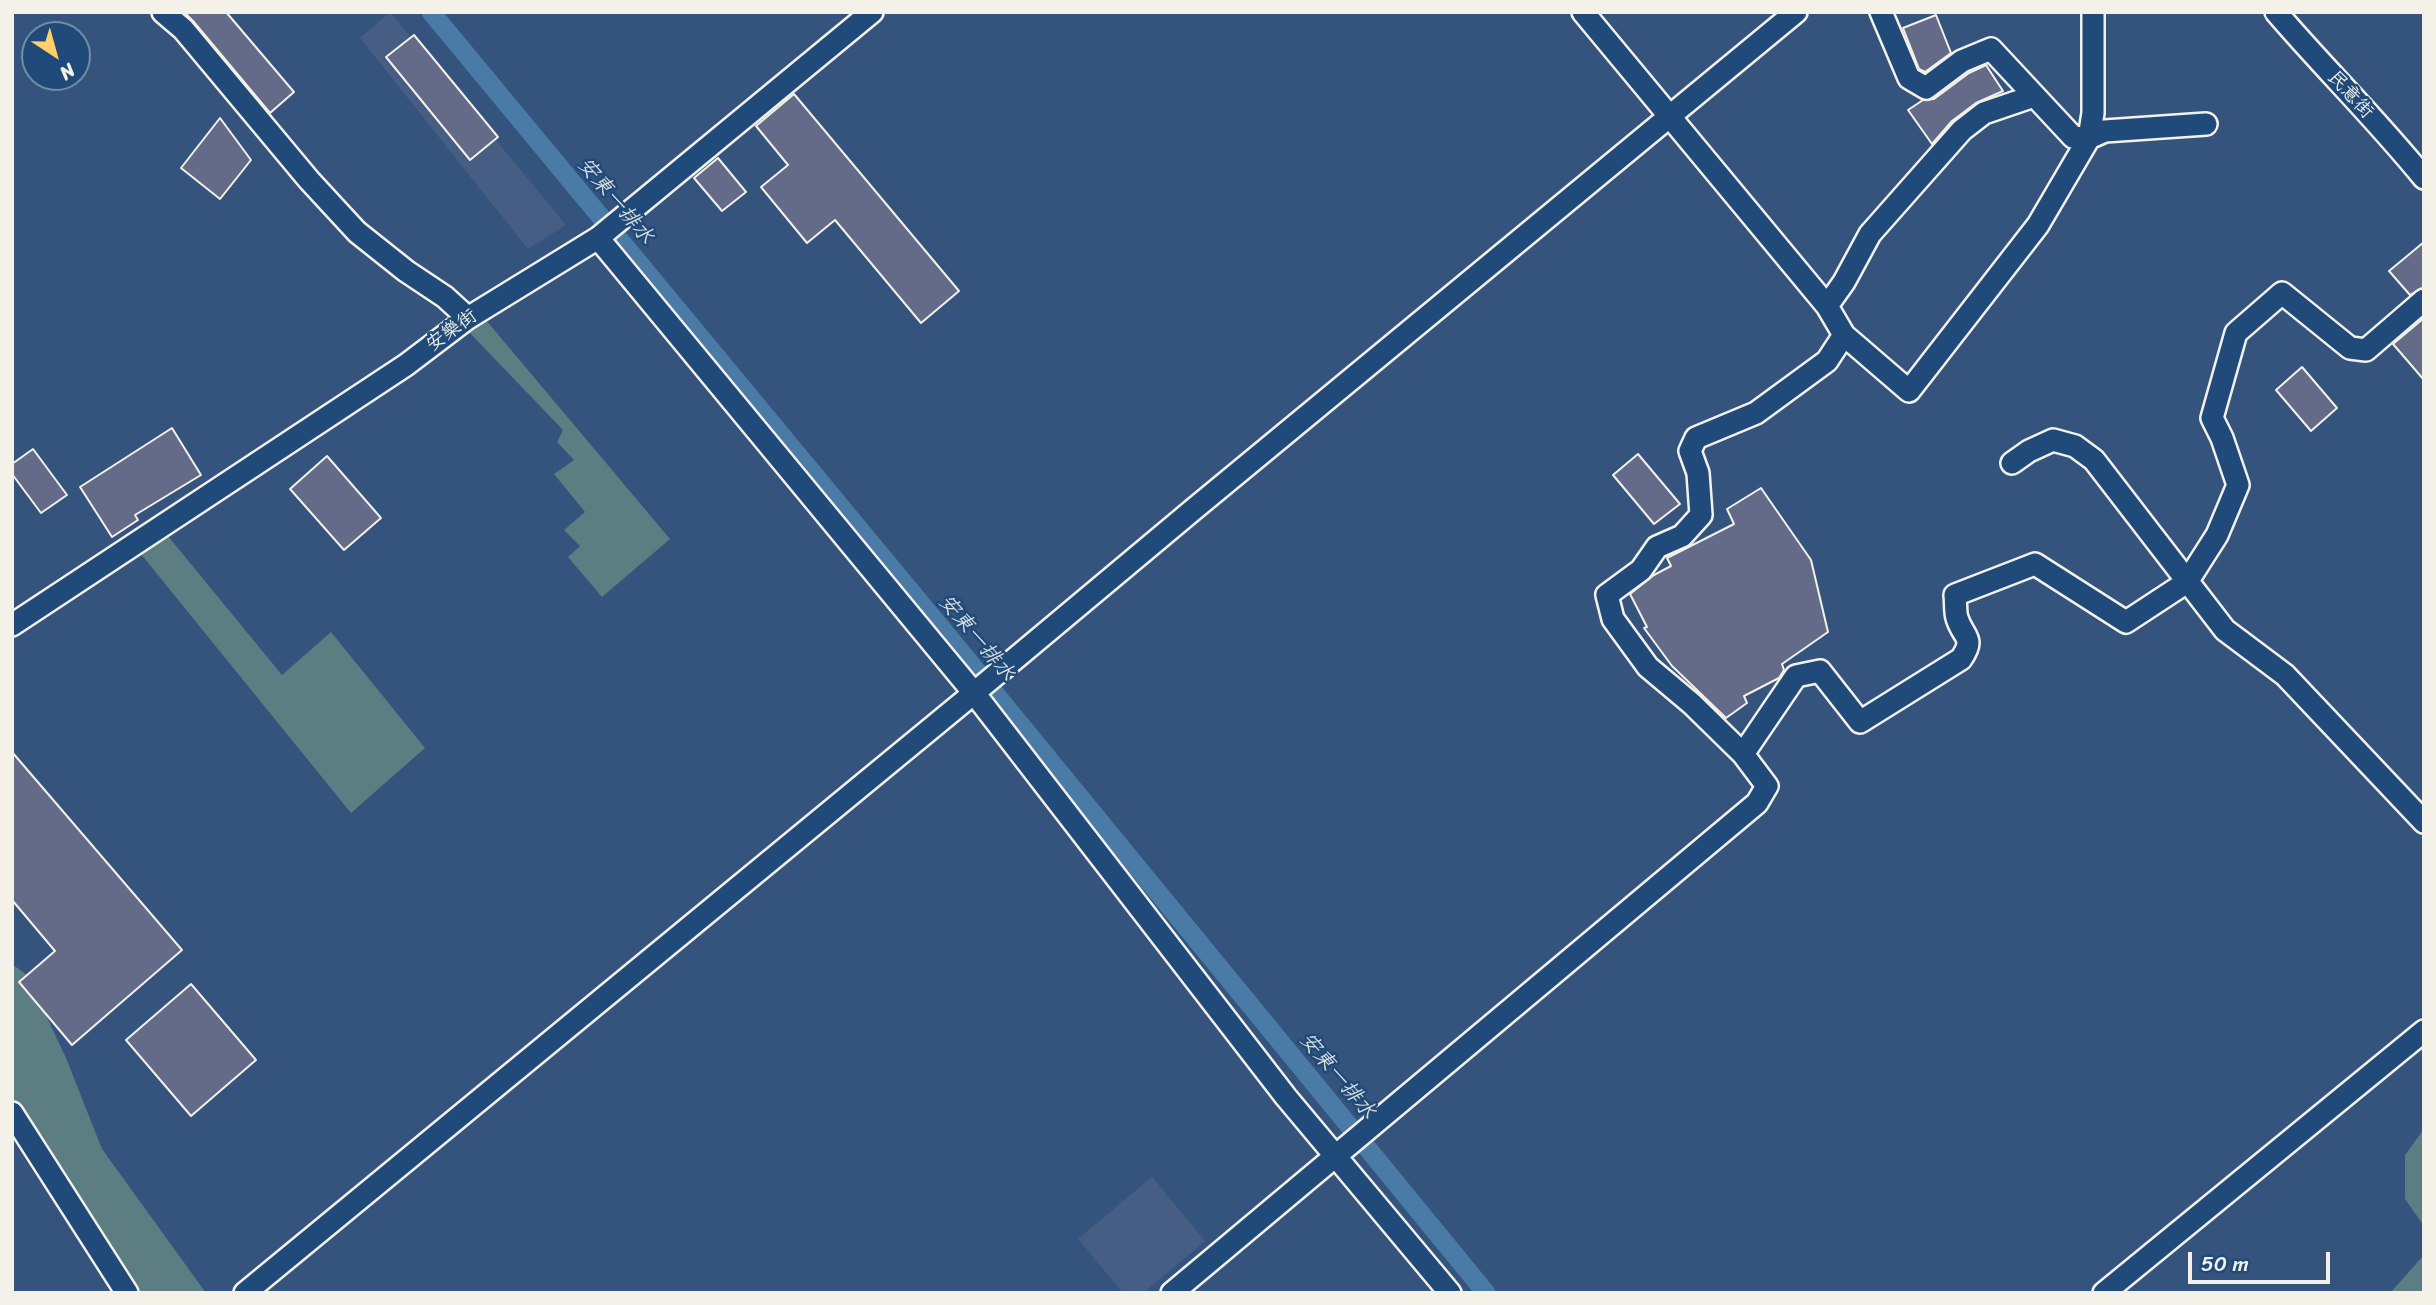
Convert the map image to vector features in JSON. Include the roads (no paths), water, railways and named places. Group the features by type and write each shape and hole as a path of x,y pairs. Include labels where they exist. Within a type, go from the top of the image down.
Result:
{"street":[{"path":"163,12 183,29 309,180 357,232 468,318"},
{"name":"安樂街","path":"12,625 406,365 468,318 598,238 872,12"},
{"path":"1583,12 1827,306 1844,335 1909,391 2038,225 2089,138 2093,113 2093,12"},
{"path":"245,1293 974,694 1215,491 1796,12"},
{"path":"1881,12 1909,78 1926,88 1962,61 1991,49 2073,137 2089,138 2105,131 2206,124"},
{"name":"民意街","path":"2276,12 2424,178"},
{"path":"1827,306 1870,234 1962,130 1984,113 2034,96"},
{"path":"598,238 974,694 1286,1097 1450,1293"},
{"path":"1743,754 1796,676 1820,671 1860,722 1961,659 1969,648 1968,637 1957,619 1955,596 2035,564 2126,622 2187,582 2217,535 2238,485 2212,418 2236,333 2282,293 2350,348 2366,349 2424,300"},
{"path":"1172,1293 1757,803 1767,786 1743,754 1692,704 1648,667 1613,619 1607,595 1641,570 1657,547 1682,536 1701,515 1698,473 1690,450 1696,438 1756,413 1827,361 1844,335"},
{"path":"2011,463 2053,440 2075,446 2094,460 2225,630 2285,675 2424,822"},
{"path":"2104,1293 2424,1031"},
{"path":"12,1112 127,1293"}],"waterway":[{"name":"安東一排水","path":"431,12 961,652 1486,1293"}]}
